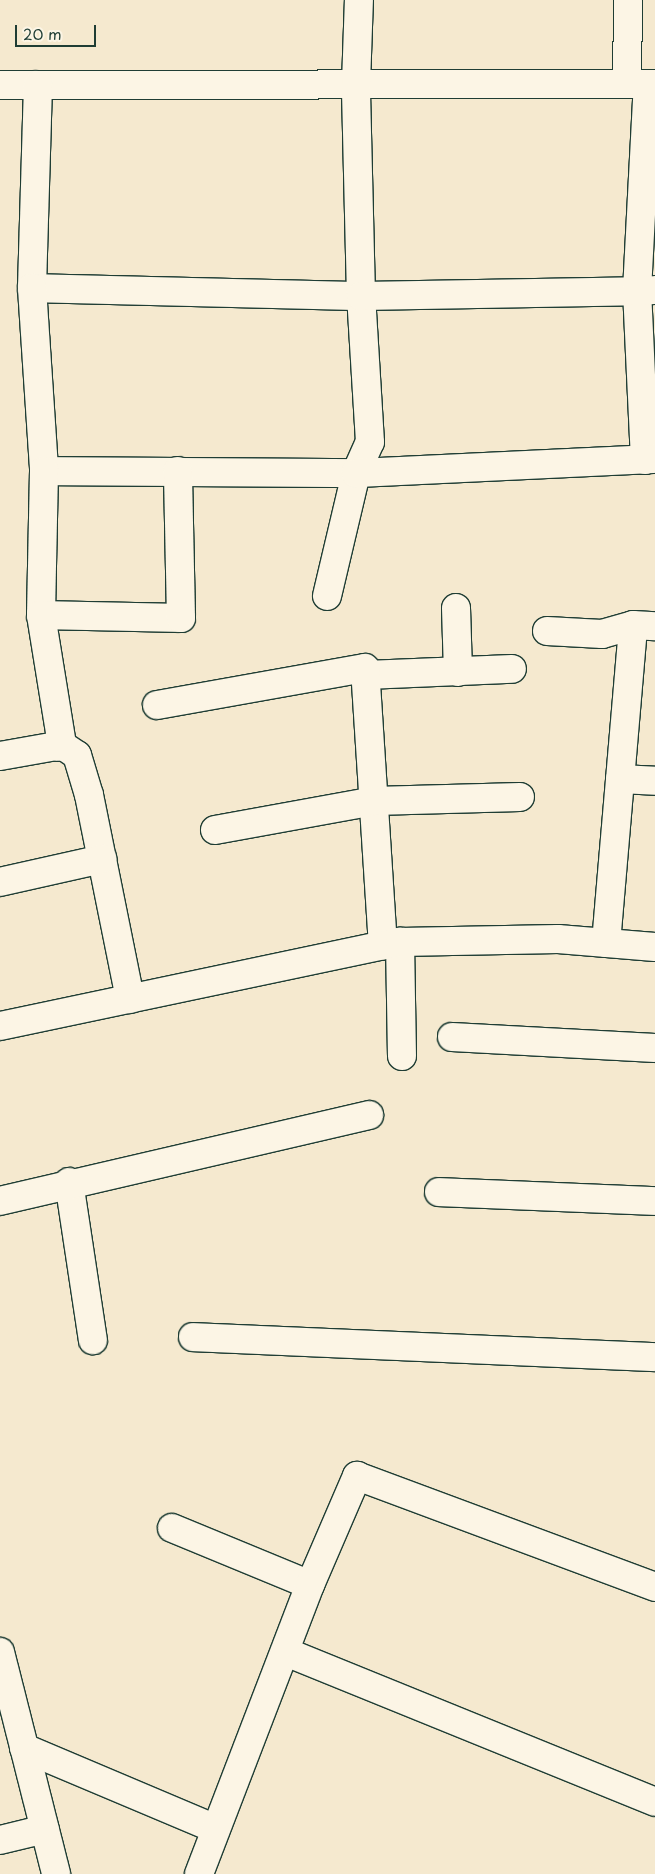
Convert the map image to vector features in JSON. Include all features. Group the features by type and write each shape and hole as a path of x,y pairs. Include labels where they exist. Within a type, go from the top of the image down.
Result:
{"street":[{"path":"327,596 356,473 370,442 362,296 356,84 359,0"},
{"path":"44,471 356,473 650,460 643,84 628,0"},
{"path":"0,85 643,84"},
{"path":"38,85 32,288 44,471 41,615 60,746"},
{"path":"32,288 362,296 646,291"},
{"path":"41,615 181,618 178,471"},
{"path":"456,608 458,672"},
{"path":"546,631 602,634 644,626 620,779 606,943"},
{"path":"157,705 365,668 374,801 392,943 402,1056"},
{"path":"366,675 512,669"},
{"path":"0,756 60,746 77,755 102,859 130,999"},
{"path":"620,779 655,781"},
{"path":"215,830 374,801 520,796"},
{"path":"0,882 102,859"},
{"path":"0,1026 392,943 558,939 655,947"},
{"path":"452,1037 655,1048"},
{"path":"0,1200 69,1182 370,1115"},
{"path":"69,1182 93,1340"},
{"path":"439,1192 655,1201"},
{"path":"193,1337 655,1356"},
{"path":"199,1874 286,1652 310,1585 357,1476 655,1586"},
{"path":"172,1528 310,1585"},
{"path":"286,1652 655,1802"},
{"path":"1,1661 56,1874"},
{"path":"24,1748 216,1829"},
{"path":"0,1840 45,1829"}]}
